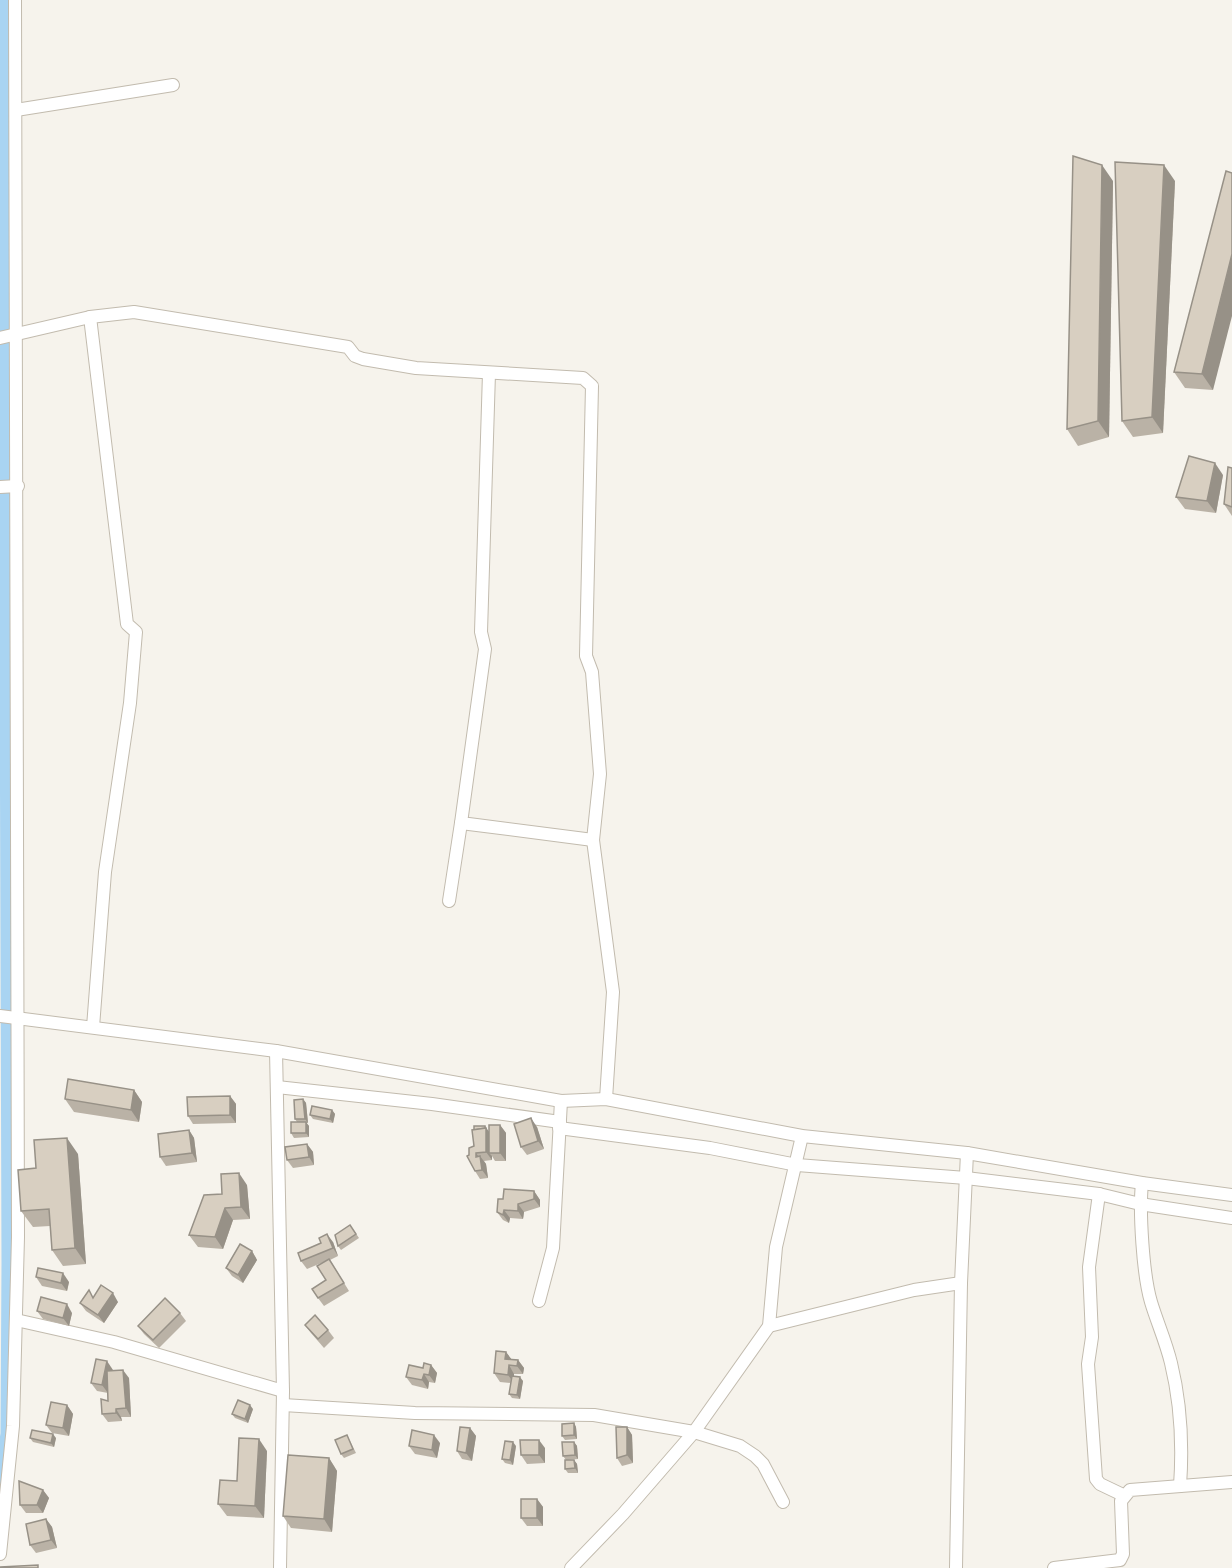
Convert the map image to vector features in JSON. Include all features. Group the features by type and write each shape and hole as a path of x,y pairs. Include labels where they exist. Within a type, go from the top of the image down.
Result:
{"street":[{"path":"0,1554 13,1426 16,1320 18,1017 10,486 18,334 15,0"},
{"path":"16,110 173,85"},
{"path":"0,338 90,317 134,312 348,347 355,356 382,363 416,368 584,378 592,386 586,656 592,672 600,774 593,840 612,970 606,1098"},
{"path":"90,317 128,624 136,633 130,703 105,872 93,1027"},
{"path":"449,901 485,649 481,632 489,373"},
{"path":"461,823 593,840"},
{"path":"0,1016 276,1051 561,1101 606,1098 802,1136 967,1153 1142,1183 1232,1195"},
{"path":"276,1051 283,1391 280,1568"},
{"path":"277,1087 432,1104 710,1148 797,1165 966,1178 1099,1194 1140,1204 1232,1218"},
{"path":"539,1301 553,1248 561,1101"},
{"path":"571,1568 623,1514 694,1432 769,1326 776,1247 802,1136"},
{"path":"956,1568 961,1283 967,1153"},
{"path":"1142,1183 1140,1204 1150,1299 1171,1362 1180,1413 1182,1450 1180,1486"},
{"path":"1099,1194 1089,1267 1092,1337 1088,1364 1096,1479 1100,1484 1123,1495"},
{"path":"769,1326 914,1290 961,1283"},
{"path":"16,1320 114,1342 283,1391"},
{"path":"283,1405 484,1416 594,1415 694,1432 740,1446 755,1456 763,1464 783,1502"},
{"path":"1054,1568 1120,1560 1123,1554 1121,1501 1123,1495 1130,1490 1232,1482"}],"building":[{"path":"1073,156 1102,165 1098,421 1067,429"},
{"path":"1115,162 1164,165 1152,417 1122,421"},
{"path":"1226,171 1232,173 1232,254 1202,374 1174,372"},
{"path":"1189,456 1215,463 1207,501 1176,497"},
{"path":"1228,467 1232,468 1232,507 1224,504"},
{"path":"68,1079 134,1090 131,1110 65,1099"},
{"path":"230,1096 230,1115 188,1116 187,1097"},
{"path":"303,1099 305,1119 295,1119 294,1100"},
{"path":"312,1106 332,1110 330,1119 310,1115"},
{"path":"531,1118 538,1141 521,1147 514,1124"},
{"path":"291,1122 306,1122 306,1133 291,1133"},
{"path":"489,1125 500,1125 500,1153 489,1153"},
{"path":"474,1126 485,1126 485,1128 474,1130"},
{"path":"486,1128 486,1152 476,1153 476,1157 480,1156 482,1170 475,1171 467,1156 469,1148 474,1146 472,1130"},
{"path":"189,1130 192,1153 160,1157 158,1134"},
{"path":"67,1138 75,1248 52,1250 49,1209 21,1211 18,1170 36,1168 34,1140"},
{"path":"307,1144 309,1157 287,1160 285,1147"},
{"path":"239,1173 241,1207 225,1208 215,1237 189,1235 204,1195 222,1194 221,1174"},
{"path":"504,1189 534,1191 534,1199 518,1204 518,1211 504,1210 503,1215 497,1212 498,1199 503,1199"},
{"path":"350,1225 356,1234 338,1246 335,1235"},
{"path":"327,1234 333,1248 301,1261 298,1253 321,1243 319,1238"},
{"path":"240,1244 252,1251 238,1275 226,1268"},
{"path":"329,1259 344,1283 318,1298 312,1289 326,1280 317,1266"},
{"path":"38,1268 63,1273 61,1283 36,1277"},
{"path":"101,1285 113,1293 98,1315 80,1303 89,1290 93,1298"},
{"path":"41,1297 67,1304 63,1318 37,1311"},
{"path":"165,1298 180,1313 153,1340 138,1326"},
{"path":"315,1315 328,1330 318,1339 305,1325"},
{"path":"496,1351 506,1352 505,1359 518,1360 517,1366 509,1365 508,1375 494,1373"},
{"path":"96,1359 107,1361 102,1385 91,1383"},
{"path":"424,1363 431,1365 429,1375 424,1374 422,1380 406,1377 409,1365 423,1368"},
{"path":"123,1370 126,1408 116,1409 116,1413 102,1414 101,1399 108,1401 107,1371"},
{"path":"512,1376 520,1377 517,1395 509,1394"},
{"path":"238,1400 250,1405 245,1419 232,1414"},
{"path":"51,1402 67,1405 63,1428 46,1425"},
{"path":"574,1423 574,1435 562,1436 562,1424"},
{"path":"460,1427 470,1428 466,1453 457,1451"},
{"path":"616,1427 627,1427 627,1455 617,1458"},
{"path":"32,1430 53,1434 51,1443 30,1438"},
{"path":"412,1430 434,1435 432,1450 409,1446"},
{"path":"347,1435 353,1449 341,1454 335,1440"},
{"path":"239,1438 259,1439 255,1506 218,1504 220,1480 237,1481"},
{"path":"520,1440 539,1440 539,1455 521,1455"},
{"path":"505,1441 513,1442 510,1460 502,1459"},
{"path":"562,1442 574,1442 575,1455 563,1456"},
{"path":"288,1455 329,1458 324,1519 283,1516"},
{"path":"565,1460 574,1460 575,1468 565,1469"},
{"path":"19,1481 43,1490 37,1505 20,1505"},
{"path":"521,1499 537,1499 537,1518 521,1518"},
{"path":"46,1519 51,1540 30,1545 26,1524"},
{"path":"38,1565 38,1568 0,1568 0,1567"}],"waterway":[{"path":"0,1482 8,1434 9,1264 5,0"}]}
